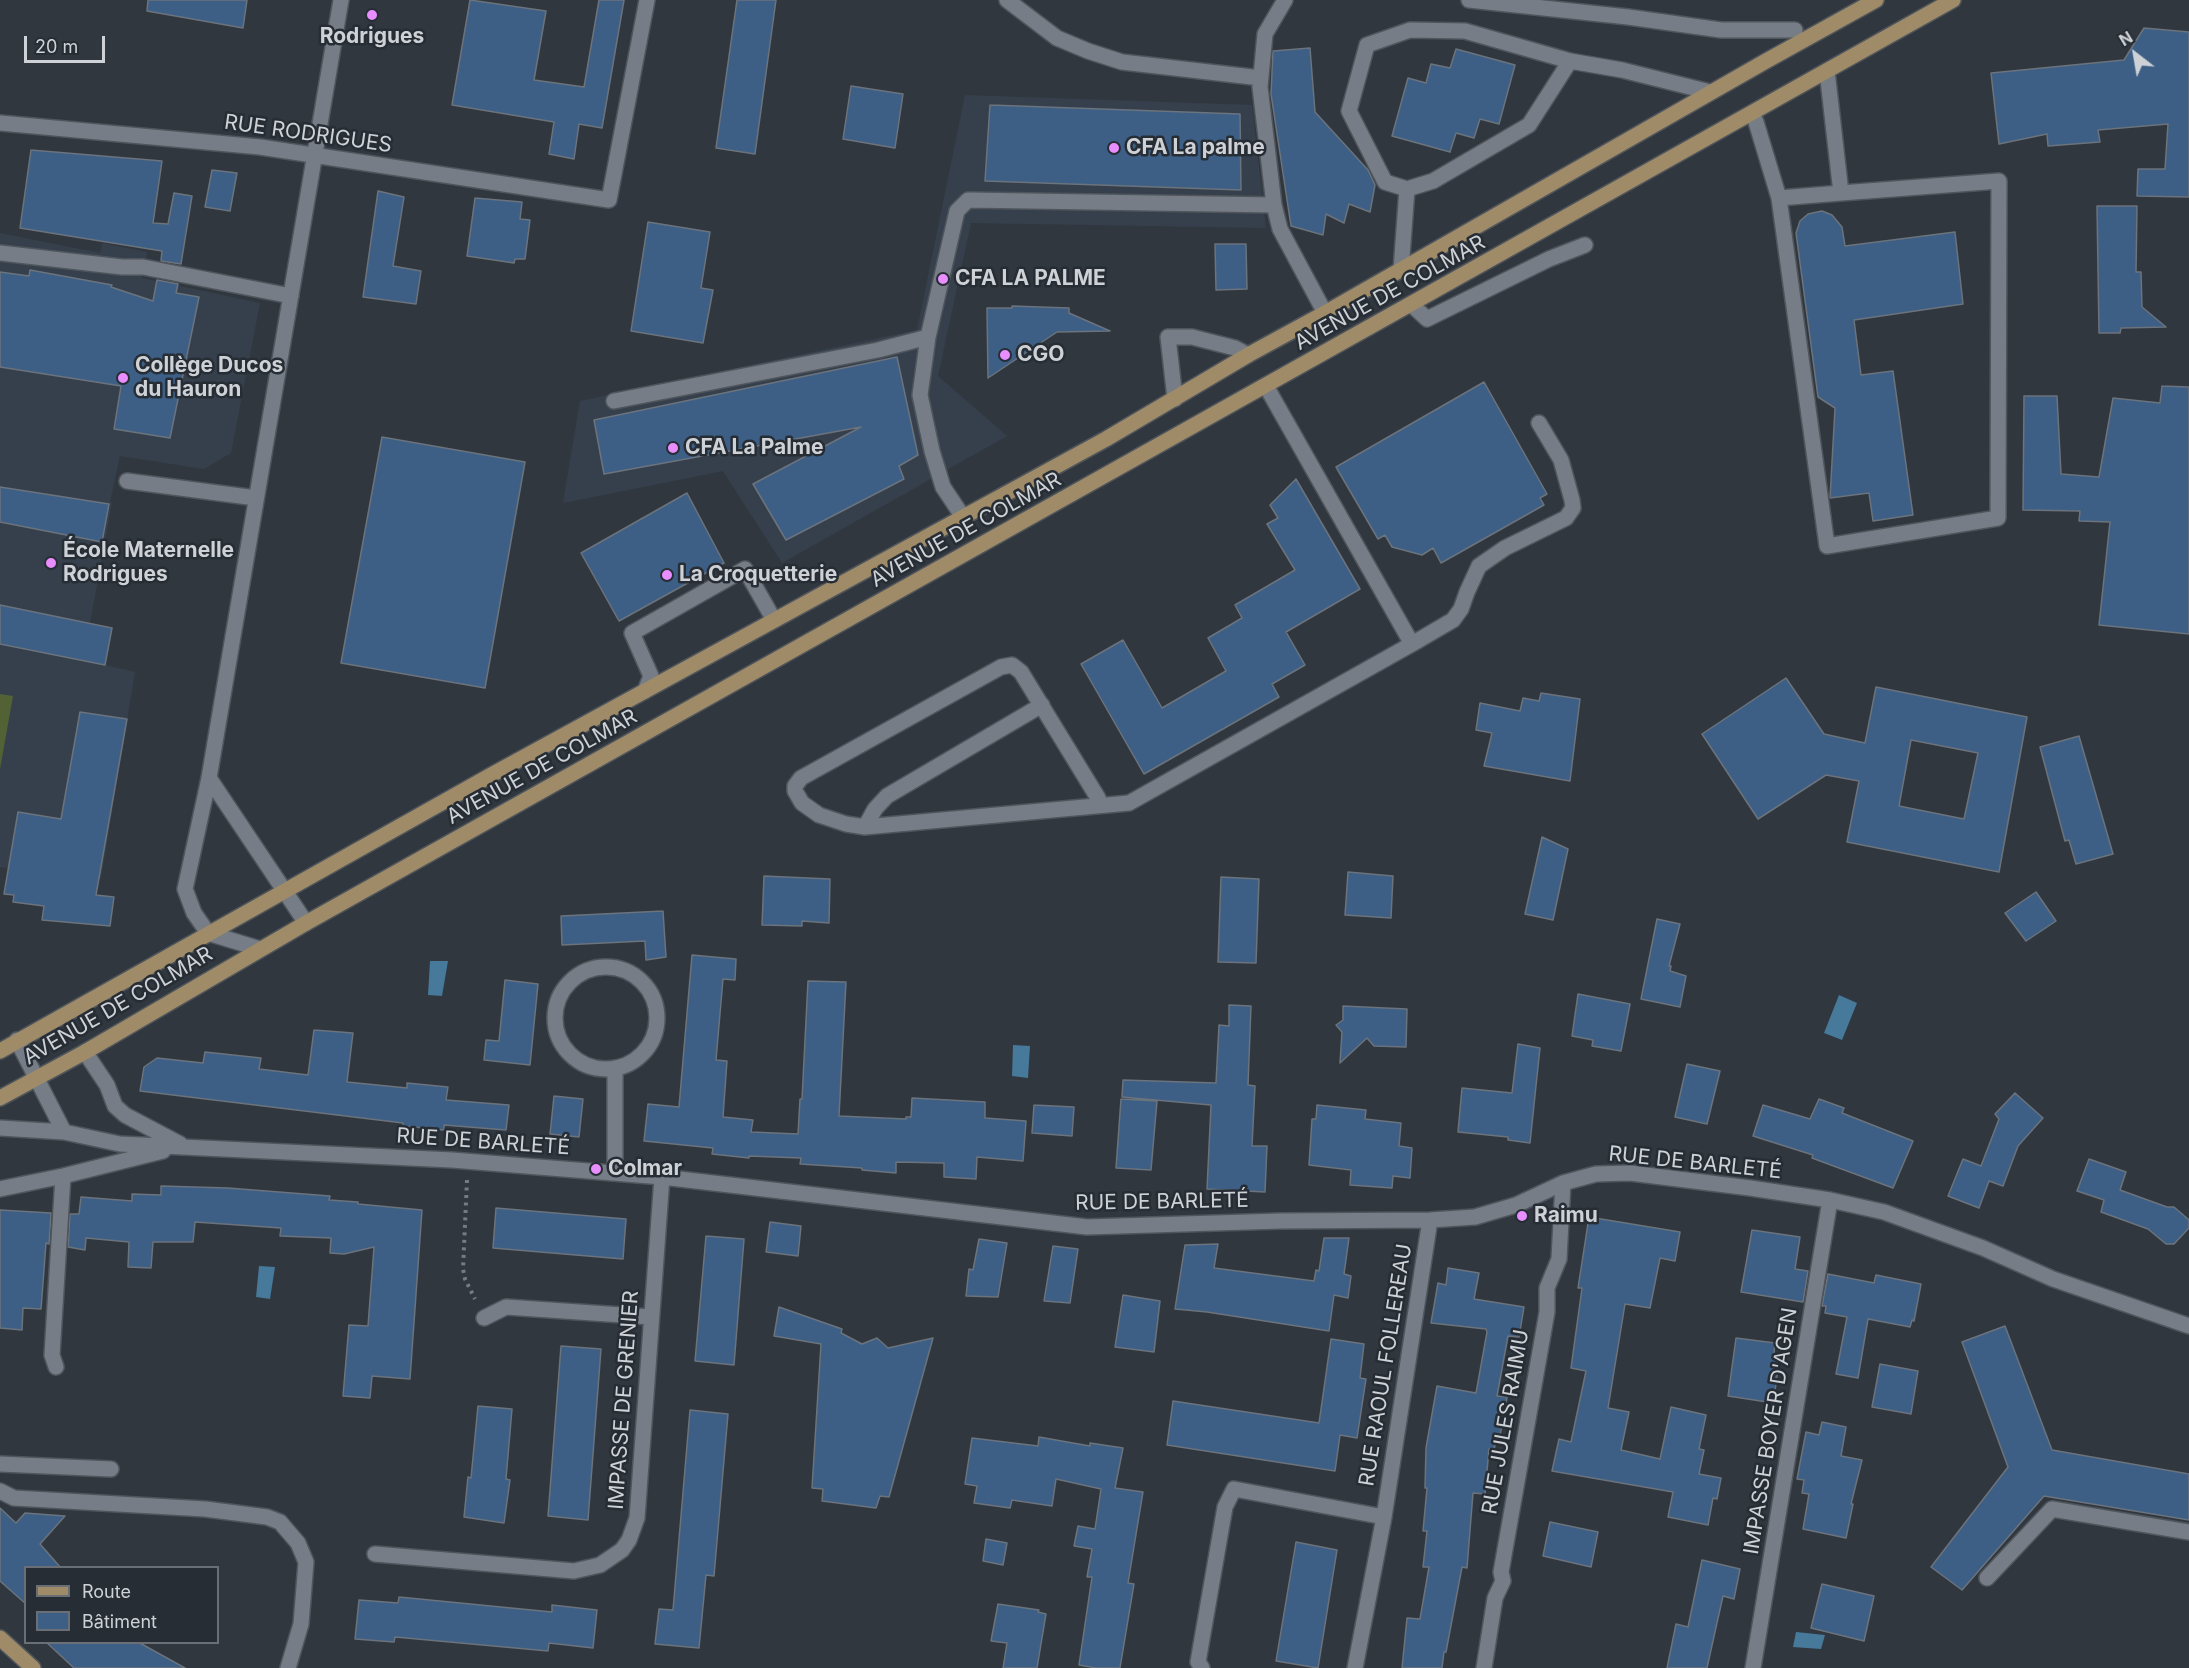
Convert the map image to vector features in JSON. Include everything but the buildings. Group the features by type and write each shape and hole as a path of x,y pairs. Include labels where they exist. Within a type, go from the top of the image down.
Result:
{"main road":[{"name":"AVENUE DE COLMAR","path":"0,1051 208,933 1106,439 1248,355 1876,0"},
{"name":"AVENUE DE COLMAR","path":"0,1098 85,1052 306,923 1953,0"},
{"path":"0,1638 33,1668"}],"street":[{"path":"260,949 208,933 194,913 185,889 209,778 341,0"},
{"name":"RUE RODRIGUES","path":"0,123 260,147 609,200 647,0"},
{"path":"1007,0 1056,38 1122,62 1261,78"},
{"path":"1285,0 1265,34 1260,87 1274,205 1280,229 1325,313"},
{"path":"1469,0 1628,17 1721,30 1795,30"},
{"path":"1570,61 1529,125 1433,181 1407,189 1385,182 1349,111 1367,45 1410,30 1465,30 1570,61 1622,70 1710,92"},
{"path":"1827,71 1841,193"},
{"path":"1752,113 1779,198 1827,546 1998,518 1999,181 1779,198"},
{"path":"1401,270 1407,189"},
{"path":"963,517 943,487 932,451 920,395 928,337 957,211 968,200 1274,205"},
{"path":"1412,304 1427,319 1549,259 1585,245"},
{"path":"0,253 122,267 143,267 291,296"},
{"path":"614,401 878,350 928,337"},
{"path":"1175,399 1167,337 1192,337 1235,348 1248,355"},
{"path":"1266,386 1412,644"},
{"path":"1100,805 1042,705 1021,672 1012,665 1001,667 801,778 795,786 795,791 802,803 819,814 846,824 865,827 1129,803 1453,620 1461,609 1479,566 1505,548 1566,518 1573,508 1562,460 1539,423"},
{"path":"127,481 256,498"},
{"path":"645,692 651,676 632,633 745,569 774,620"},
{"path":"865,827 875,809 887,796 1042,705"},
{"path":"209,778 306,923"},
{"path":"603,966 620,968 635,975 648,987 655,1003 657,1020 654,1037 645,1052 631,1063 615,1068 598,1069 582,1064 569,1054 559,1040 554,1024 555,1007 561,992 579,974 603,966"},
{"path":"17,1040 64,1132"},
{"path":"85,1052 107,1086 115,1106 125,1115 183,1146"},
{"path":"615,1068 615,1173"},
{"name":"RUE DE BARLETÉ","path":"0,1128 64,1132 120,1144 468,1161 662,1177 1087,1227 1280,1221 1430,1220 1475,1217 1516,1205 1563,1183 1596,1174 1630,1173 1830,1200 1884,1212 1983,1248 2053,1279 2189,1326"},
{"path":"0,1189 183,1146"},
{"path":"56,1367 52,1356 63,1176"},
{"name":"IMPASSE DE GRENIER","path":"375,1554 574,1570 600,1565 622,1550 629,1540 637,1518 662,1177"},
{"name":"RUE JULES RAIMU","path":"1484,1668 1496,1598 1503,1581 1500,1572 1547,1312 1547,1288 1559,1259 1563,1183"},
{"name":"IMPASSE BOYER D'AGEN","path":"1753,1668 1830,1200"},
{"name":"RUE RAOUL FOLLEREAU","path":"1355,1668 1384,1517 1430,1220"},
{"path":"484,1318 506,1307 651,1317"},
{"path":"0,1464 111,1469"},
{"name":"RUE RAOUL FOLLEREAU","path":"1202,1668 1198,1662 1225,1507 1233,1489 1384,1517"},
{"path":"0,1491 14,1498 205,1509 267,1517 280,1522 298,1543 306,1562 301,1624 288,1668"},
{"path":"1987,1578 2052,1509 2189,1532"}],"path":[{"path":"468,1161 463,1269 465,1279 484,1318"}],"shaded area":[{"name":"CFA LA PALME","path":"965,95 1252,105 1266,228 971,223 938,376 1007,436 782,563 723,471 563,503 580,401 917,330"},
{"path":"0,233 100,253 102,243 147,252 142,278 260,303 231,453 204,469 120,456 90,623 112,629 105,665 135,672 101,879 0,867"}],"green space":[{"path":"0,694 13,696 0,769"}],"water":[{"path":"430,961 448,961 442,996 428,995"},
{"path":"1839,995 1857,1003 1842,1040 1824,1033"},
{"path":"1013,1045 1030,1046 1028,1078 1012,1076"},
{"path":"259,1266 275,1267 270,1299 256,1297"},
{"path":"1796,1632 1825,1635 1821,1649 1793,1647"}],"place":[{"name":"Rodrigues","path":"372,15"},
{"name":"CFA La palme","path":"1114,148"},
{"name":"CFA LA PALME","path":"943,279"},
{"name":"CGO","path":"1005,355"},
{"name":"Collège Ducos du Hauron","path":"123,378"},
{"name":"CFA La Palme","path":"673,448"},
{"name":"École Maternelle Rodrigues","path":"51,563"},
{"name":"La Croquetterie","path":"667,575"},
{"name":"Colmar","path":"596,1169"},
{"name":"Raimu","path":"1522,1216"}]}
